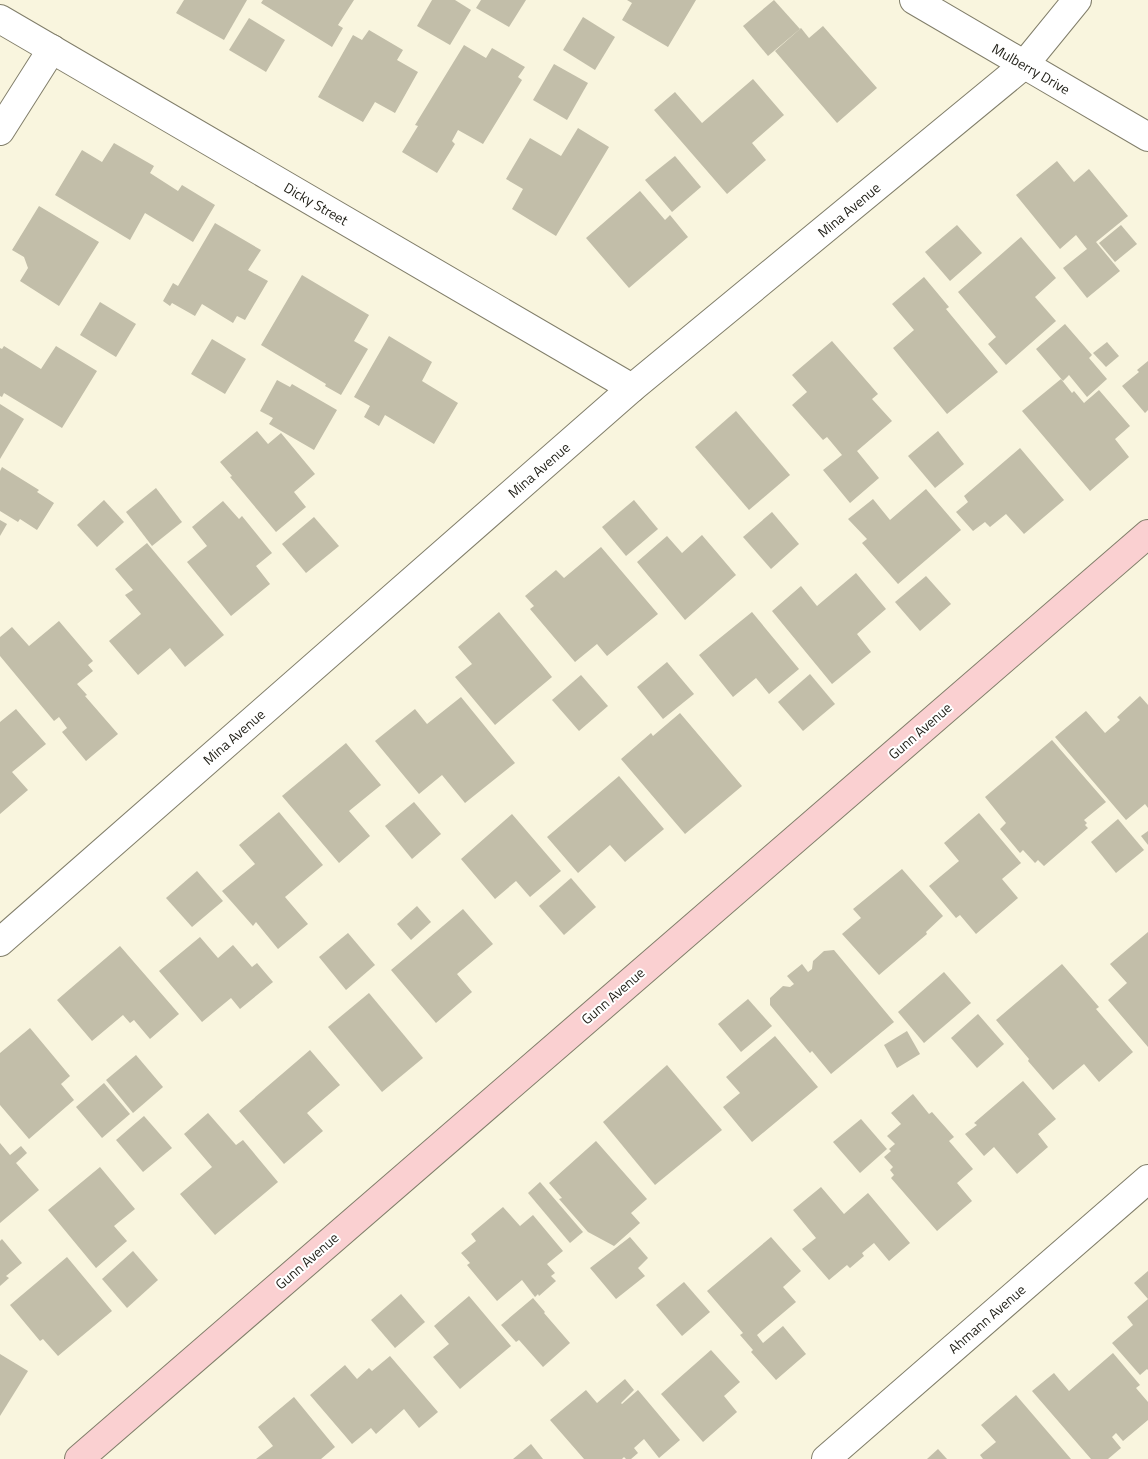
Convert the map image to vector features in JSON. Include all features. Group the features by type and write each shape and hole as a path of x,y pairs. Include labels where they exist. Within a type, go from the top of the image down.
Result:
{"street":[{"name":"Mulberry Drive","path":"914,0 1148,137"},
{"name":"Mina Avenue","path":"0,942 632,388 1024,65 1077,0"},
{"name":"Dicky Street","path":"0,18 632,388"},
{"path":"0,131 52,49"},
{"name":"Gunn Avenue","path":"79,1459 1148,534"},
{"name":"Ahmann Avenue","path":"826,1459 1148,1179"}],"building":[{"path":"184,0 247,0 224,40 176,13"},
{"path":"263,0 354,0 338,25 343,28 332,47 261,3"},
{"path":"432,0 455,0 471,10 450,45 417,26"},
{"path":"481,0 526,0 509,27 476,8"},
{"path":"627,0 696,0 668,47 622,20 632,3"},
{"path":"774,0 800,29 768,56 743,26"},
{"path":"583,17 615,37 595,70 563,50"},
{"path":"249,18 285,40 266,72 229,50"},
{"path":"823,26 877,88 837,123 775,51 801,28 809,38"},
{"path":"369,30 403,50 397,60 418,72 395,113 375,102 363,122 318,97 353,35 362,40"},
{"path":"464,45 486,58 492,48 525,67 518,77 522,80 483,144 458,130 452,141 455,144 437,173 402,152 418,126 415,125"},
{"path":"554,64 588,83 567,120 533,100"},
{"path":"753,79 784,115 752,143 766,160 727,194 654,110 675,92 702,123"},
{"path":"578,128 609,147 556,236 512,209 523,189 506,179 530,138 561,156"},
{"path":"114,143 154,166 150,173 178,191 182,185 215,205 193,242 145,213 130,240 55,195 82,150 102,162"},
{"path":"675,156 701,187 672,212 645,180"},
{"path":"1057,161 1074,182 1089,169 1128,216 1096,242 1120,271 1087,298 1063,268 1087,249 1076,235 1060,249 1016,195"},
{"path":"640,191 665,220 670,215 688,237 629,288 586,238"},
{"path":"39,206 99,242 59,306 20,281 28,268 24,257 12,250"},
{"path":"215,223 261,250 248,270 268,281 245,320 237,316 233,323 202,304 195,316 172,303 170,306 163,301 173,283 178,286"},
{"path":"957,225 982,253 950,281 925,252"},
{"path":"1121,225 1137,244 1115,262 1099,243"},
{"path":"1021,237 1056,278 1035,297 1056,321 1006,365 988,344 996,337 958,292"},
{"path":"302,275 369,315 354,341 368,349 341,395 261,345"},
{"path":"924,277 949,307 946,309 998,372 947,414 893,348 914,330 892,304"},
{"path":"100,302 136,324 116,357 80,335"},
{"path":"1065,324 1092,355 1089,358 1107,379 1087,397 1069,375 1063,381 1036,349"},
{"path":"389,336 432,362 422,381 458,403 434,444 385,415 379,426 364,417 370,406 354,397"},
{"path":"212,339 246,359 225,394 191,374"},
{"path":"832,341 878,394 872,399 892,421 857,451 879,478 850,503 823,470 842,455 827,437 823,440 792,405 807,392 792,375"},
{"path":"1107,342 1119,356 1106,367 1093,353"},
{"path":"4,346 41,369 56,346 97,371 62,428 4,393 2,397 0,396 0,348 2,349"},
{"path":"1148,361 1148,410 1145,413 1122,386 1139,372 1137,370"},
{"path":"1061,379 1072,393 1074,391 1084,403 1099,390 1130,426 1115,439 1129,457 1090,491 1022,411"},
{"path":"277,380 290,387 292,384 337,410 314,450 269,424 273,418 260,411"},
{"path":"0,404 24,419 0,459"},
{"path":"736,411 790,475 749,510 695,447"},
{"path":"257,431 268,444 281,433 315,474 294,492 306,507 276,532 230,477 232,476 220,462"},
{"path":"938,431 964,464 935,488 908,456"},
{"path":"1020,448 1064,500 1024,534 1006,514 990,527 985,522 973,531 956,512 968,502 964,496"},
{"path":"2,467 39,490 37,492 54,503 37,530 20,519 18,522 0,511 0,471"},
{"path":"156,488 182,522 152,546 126,512"},
{"path":"926,489 961,530 898,584 862,543 867,539 848,519 873,499 890,520"},
{"path":"104,500 124,522 97,547 77,525"},
{"path":"634,500 658,529 626,556 602,527"},
{"path":"223,501 239,519 242,516 272,553 256,566 270,584 231,616 187,562 207,546 192,527"},
{"path":"772,512 799,544 771,569 743,537"},
{"path":"314,517 339,546 306,573 282,544"},
{"path":"0,520 7,524 0,536"},
{"path":"702,535 736,575 685,620 637,562 667,536 682,553"},
{"path":"147,543 224,635 185,667 170,648 138,675 109,641 141,614 125,595 133,590 115,569"},
{"path":"601,547 658,614 607,656 597,644 575,662 530,609 534,606 525,596 556,570 564,578"},
{"path":"856,573 886,609 857,634 871,652 832,684 772,611 801,586 817,606"},
{"path":"926,576 951,604 920,631 895,602"},
{"path":"499,612 552,677 495,725 455,677 472,664 458,647"},
{"path":"752,612 799,669 769,694 756,678 733,697 699,655"},
{"path":"59,621 93,661 88,665 93,671 77,684 118,734 86,761 62,732 67,728 59,717 54,721 0,656 0,637 12,627 29,646"},
{"path":"667,662 694,694 663,719 637,687"},
{"path":"810,674 835,704 803,731 778,702"},
{"path":"581,675 608,706 579,731 552,700"},
{"path":"1140,696 1148,705 1148,808 1145,804 1126,820 1055,737 1086,711 1105,733 1120,720 1117,717"},
{"path":"461,697 515,763 465,803 442,775 419,794 375,741 415,709 427,724"},
{"path":"16,709 46,744 12,772 28,790 0,814 0,722"},
{"path":"680,713 742,786 685,834 621,759 651,733 653,736"},
{"path":"1052,740 1106,802 1084,820 1088,828 1044,866 1038,860 1035,863 1023,850 1020,853 1000,829 1006,823 985,797"},
{"path":"346,743 381,785 349,811 370,836 339,863 282,796"},
{"path":"619,776 664,829 625,862 610,845 578,873 547,837"},
{"path":"414,802 441,834 412,859 385,826"},
{"path":"279,812 323,865 285,897 308,924 278,949 256,922 253,926 222,891 255,864 239,845"},
{"path":"979,813 1021,863 1002,879 1018,898 976,934 960,915 956,918 929,886 959,861 944,843"},
{"path":"512,814 561,871 530,897 516,881 495,899 461,859"},
{"path":"1118,819 1144,850 1116,873 1091,842"},
{"path":"1148,831 1148,845 1141,836"},
{"path":"902,869 943,916 926,932 927,934 879,975 842,934 861,918 853,909"},
{"path":"197,871 223,901 192,927 166,898"},
{"path":"571,878 596,907 564,935 539,906"},
{"path":"417,906 431,922 411,940 397,924"},
{"path":"463,909 493,944 457,974 472,992 436,1023 391,970"},
{"path":"1148,932 1148,1047 1108,1000 1127,983 1110,964"},
{"path":"348,933 375,965 346,990 319,957"},
{"path":"200,937 218,958 233,945 252,967 257,963 273,982 240,1009 231,998 202,1022 159,971"},
{"path":"120,946 179,1014 150,1039 134,1020 130,1023 123,1015 92,1041 57,1000"},
{"path":"834,950 894,1022 831,1074 812,1051 810,1053 770,1005 770,998 783,986 790,987 794,984 787,976 802,964 808,972 812,969 813,961 824,951"},
{"path":"1062,964 1099,1007 1096,1009 1133,1052 1099,1082 1084,1064 1053,1090 996,1020"},
{"path":"944,972 971,1003 924,1043 898,1012"},
{"path":"369,993 423,1058 382,1092 328,1027"},
{"path":"748,999 772,1026 741,1052 718,1024"},
{"path":"978,1014 1004,1044 977,1068 951,1038"},
{"path":"30,1028 70,1076 61,1084 74,1100 29,1139 0,1105 0,1053"},
{"path":"907,1031 920,1054 897,1068 884,1045"},
{"path":"775,1036 818,1087 752,1142 723,1107 740,1093 726,1077"},
{"path":"310,1050 340,1085 307,1113 323,1131 284,1164 239,1111"},
{"path":"136,1055 163,1087 133,1113 106,1080"},
{"path":"667,1065 722,1130 655,1185 603,1122"},
{"path":"1023,1081 1056,1119 1038,1134 1048,1147 1017,1174 994,1147 984,1156 965,1134 977,1125 974,1123"},
{"path":"104,1083 130,1114 102,1138 76,1107"},
{"path":"913,1094 929,1114 932,1112 954,1137 949,1141 973,1169 957,1183 972,1201 937,1231 891,1178 894,1175 890,1170 893,1167 884,1157 895,1144 887,1136 901,1124 891,1113"},
{"path":"208,1113 236,1145 243,1140 278,1182 215,1235 180,1194 212,1167 184,1134"},
{"path":"144,1116 172,1148 143,1172 116,1140"},
{"path":"861,1119 887,1149 860,1173 833,1142"},
{"path":"596,1141 647,1199 631,1213 640,1223 614,1246 588,1232 559,1199 562,1198 549,1183"},
{"path":"0,1143 10,1155 21,1146 27,1153 16,1163 39,1190 0,1223"},
{"path":"100,1167 135,1209 114,1226 127,1241 96,1268 48,1210"},
{"path":"540,1182 583,1232 570,1243 528,1193"},
{"path":"821,1187 844,1214 868,1193 910,1243 889,1261 874,1243 862,1253 864,1256 850,1268 847,1265 829,1280 802,1249 816,1238 793,1210"},
{"path":"503,1207 520,1226 533,1215 563,1251 547,1264 555,1273 551,1276 556,1281 539,1296 538,1294 535,1297 522,1280 497,1301 467,1265 470,1263 461,1253 476,1241 471,1234"},
{"path":"630,1237 648,1258 638,1268 645,1276 616,1299 590,1268"},
{"path":"771,1237 801,1271 783,1287 796,1302 757,1335 763,1343 783,1326 806,1354 776,1380 751,1352 753,1350 740,1335 743,1333 707,1291"},
{"path":"2,1239 22,1263 6,1276 9,1278 0,1286 0,1241"},
{"path":"133,1251 158,1280 127,1308 102,1279"},
{"path":"67,1257 112,1311 58,1356 43,1339 40,1341 10,1305"},
{"path":"1148,1271 1148,1299 1134,1283"},
{"path":"684,1282 710,1312 682,1336 656,1305"},
{"path":"401,1294 425,1322 395,1348 371,1320"},
{"path":"469,1296 511,1346 460,1389 433,1357 449,1344 434,1326"},
{"path":"533,1298 570,1343 543,1367 519,1340 516,1342 501,1325"},
{"path":"1148,1299 1148,1370 1140,1375 1112,1343 1133,1325 1127,1317"},
{"path":"711,1350 740,1382 724,1396 737,1412 703,1442 661,1394"},
{"path":"1113,1353 1140,1385 1136,1388 1148,1402 1148,1420 1123,1441 1116,1433 1112,1437 1121,1448 1108,1459 1091,1459 1032,1391 1054,1373 1069,1391"},
{"path":"0,1354 28,1371 0,1416"},
{"path":"390,1356 438,1412 419,1428 404,1409 376,1434 371,1428 352,1444 310,1395 345,1365 357,1379 369,1368 372,1371"},
{"path":"625,1379 634,1390 621,1403 638,1390 680,1440 659,1458 644,1439 634,1448 638,1453 631,1459 624,1457 622,1459 584,1459 550,1420 586,1390 597,1403"},
{"path":"1016,1395 1071,1459 983,1459 980,1455 996,1442 981,1425"},
{"path":"294,1397 335,1447 321,1459 256,1459 273,1446 258,1427"},
{"path":"531,1444 543,1459 513,1459"},
{"path":"938,1449 947,1459 927,1459"}]}
